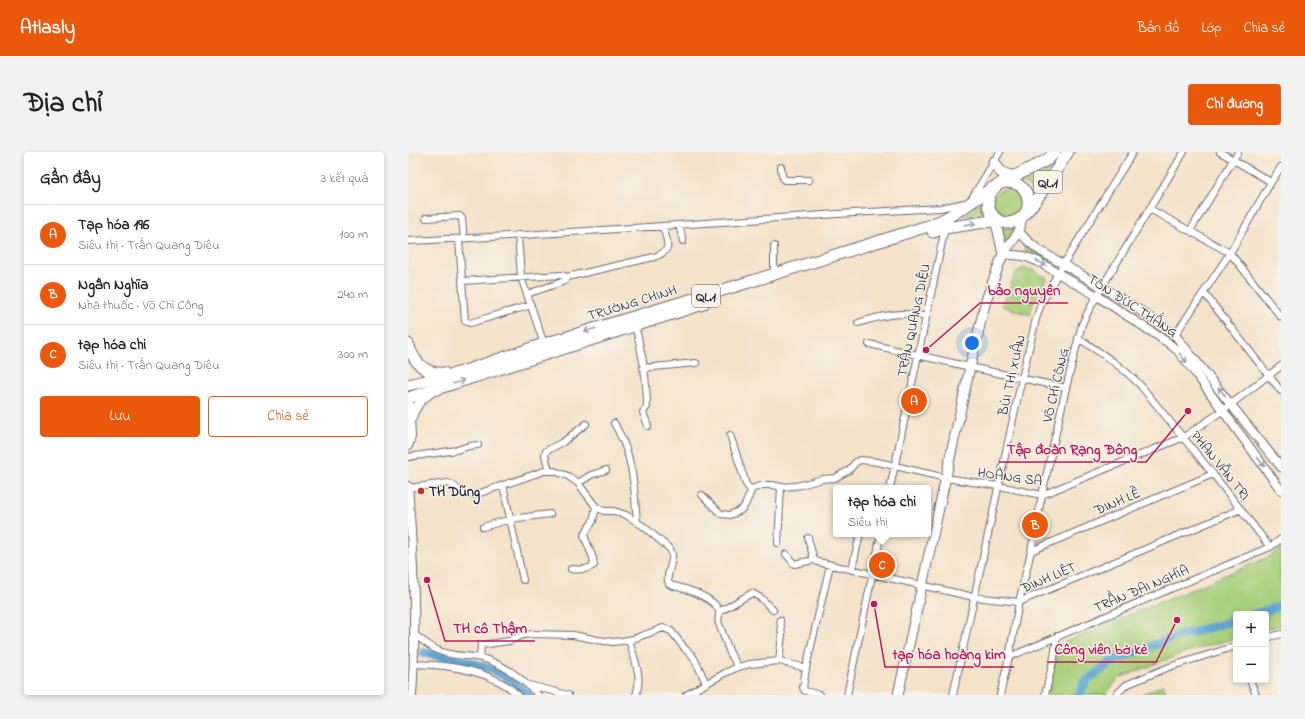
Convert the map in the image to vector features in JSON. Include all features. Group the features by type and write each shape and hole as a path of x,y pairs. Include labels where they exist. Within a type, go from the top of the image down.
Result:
{"highway":[{"name":"QL.1","path":"997,185 1047,160 1054,152"},
{"name":"QL.1","path":"995,219 1004,223 1017,221 1037,199 1068,152"},
{"path":"994,162 998,170 1005,175 1013,176"},
{"name":"QL.1","path":"997,185 1008,182 1014,183 1021,186 1026,191 1029,205 1024,214"},
{"path":"995,219 989,211 987,205 990,192 997,185"},
{"name":"TRƯỜNG CHINH","path":"408,381 462,372 544,344 774,275 928,226 954,215 970,202 997,185"},
{"name":"TRƯỜNG CHINH","path":"409,398 945,228 995,219"},
{"path":"408,344 415,359 425,370 439,374 462,372"},
{"path":"408,381 409,398"}],"main road":[{"path":"898,695 986,300 1003,254 1019,232 1024,214"},
{"path":"995,219 1003,254"},
{"name":"TÔN ĐỨC THẮNG","path":"1019,232 1039,250 1138,309 1175,335 1281,467"},
{"name":"TÔN ĐỨC THẮNG","path":"1003,254 1024,256 1037,261 1097,296 1167,342 1178,351 1281,490"},
{"path":"411,422 418,403 436,390"},
{"path":"408,446 411,437 409,398"},
{"path":"408,487 414,606 414,664 412,695"}],"street":[{"path":"408,241 462,239 813,215 940,208 970,202 1000,152"},
{"name":"BÙI THỊ XUÂN","path":"953,695 1036,319 1041,304 1058,273 1133,152"},
{"name":"VÕ CHÍ CÔNG","path":"1000,695 1042,495 1082,324 1102,287 1184,152"},
{"path":"1220,152 1271,182"},
{"path":"1190,231 1238,152"},
{"path":"781,166 784,180 809,180"},
{"path":"1175,335 1230,253 1281,167"},
{"path":"1150,209 1230,253 1281,317"},
{"path":"426,218 460,216 462,219 462,281 464,318 467,323 531,306"},
{"path":"679,225 683,241"},
{"path":"462,281 562,275 567,277 654,257 664,253 667,249 668,245 663,226"},
{"name":"TRẦN QUANG DIỆU","path":"891,485 945,228"},
{"path":"518,235 521,277 544,344"},
{"path":"774,246 774,275"},
{"path":"527,294 562,282 566,280 567,277"},
{"path":"1204,293 1281,391"},
{"path":"858,323 875,318 899,314 926,317"},
{"path":"634,326 644,368 647,404 643,412 648,426"},
{"name":"PHAN VĂN TRỊ","path":"1078,338 1109,358 1131,376 1184,438 1270,547"},
{"path":"869,344 1066,388"},
{"path":"644,368 696,363"},
{"name":"HOÀNG SA","path":"751,491 754,488 763,485 773,485 781,488 801,485 822,479 835,478 849,470 858,461 895,465 946,478 999,486 1042,495 1184,438 1281,366"},
{"path":"614,423 624,442 630,462 637,522"},
{"path":"549,471 545,456 546,451 563,442 586,424"},
{"path":"702,495 721,514 724,515 730,515 741,510 745,506 751,491 746,484 730,435"},
{"path":"408,457 457,450 478,445"},
{"path":"578,483 591,475 606,470"},
{"path":"408,487 448,483 452,484 462,494 468,496 544,472 554,471 568,476 578,483 596,507 604,511 614,511 620,513 637,522 672,551 668,578 669,584 702,596 719,612 719,624 730,653 738,667"},
{"name":"ĐINH LỄ","path":"1031,551 1213,474"},
{"path":"503,484 523,580"},
{"path":"778,543 781,488"},
{"path":"571,569 582,570 594,565 593,558 584,535 593,521 596,507"},
{"name":"ĐINH LIỆT","path":"814,560 830,565 974,597 1019,602 1241,509"},
{"path":"483,527 511,519 550,514"},
{"path":"852,569 859,537"},
{"path":"847,695 880,537"},
{"path":"786,554 794,564 814,560 808,538"},
{"name":"TRẦN ĐẠI NGHĨA","path":"1009,657 1270,547 1281,539"},
{"path":"820,695 805,692 803,688 806,668 830,565"},
{"path":"719,612 752,593 761,598 773,610"},
{"path":"779,661 781,647 780,620"},
{"path":"480,658 481,645 509,640 523,635 573,635 613,642 629,640 663,628 671,631 696,660 706,683"},
{"path":"414,634 432,648 442,652 480,658 495,663 517,675 538,695"},
{"path":"1269,637 1281,634"},
{"path":"1045,695 1054,657 1057,636"},
{"path":"629,640 639,684 636,695"},
{"path":"1116,695 1126,685 1169,667 1233,648"},
{"path":"686,695 738,667 750,664 779,661 806,668"},
{"path":"414,664 435,665 468,671 489,677 511,688 518,695"},
{"path":"1251,683 1256,695"},
{"path":"528,685 568,695"}],"green space":[{"path":"1051,167 1034,195 1030,188 1020,180"},
{"path":"1008,188 1017,191 1023,201 1022,210 1015,217 1010,219 994,212 992,203 992,200 997,192"},
{"path":"981,201 981,209 984,217 962,215"},
{"path":"1000,227 1015,227 1005,243"},
{"path":"1028,245 1052,262 1051,265 1025,251 1024,249"},
{"path":"1024,268 1035,271 1047,278 1032,306 1030,315 1002,306 1016,273"},
{"path":"1281,548 1281,625 1269,628 1269,611 1233,611 1233,639 1186,652 1119,678 1105,695 1048,695 1058,645 1269,557"},
{"path":"1163,685 1167,695 1141,695"}],"waterway":[{"path":"1264,611 1281,606"},
{"path":"1079,695 1086,681 1113,661 1169,639 1233,621"},
{"path":"424,653 468,662 491,669 510,679 529,695"}],"place":[{"name":"bảo nguyên","path":"926,350"},
{"name":"Tạp hóa 196","path":"914,401"},
{"name":"Tập đoàn Rạng Đông","path":"1188,411"},
{"name":"TH Dũng","path":"421,491"},
{"name":"Ngân Nghĩa","path":"1035,525"},
{"name":"tạp hóa chi","path":"882,565"},
{"name":"TH cô Thậm","path":"427,580"},
{"name":"tạp hóa hoàng kim","path":"874,604"},
{"name":"Công viên bờ kè","path":"1177,620"}]}
